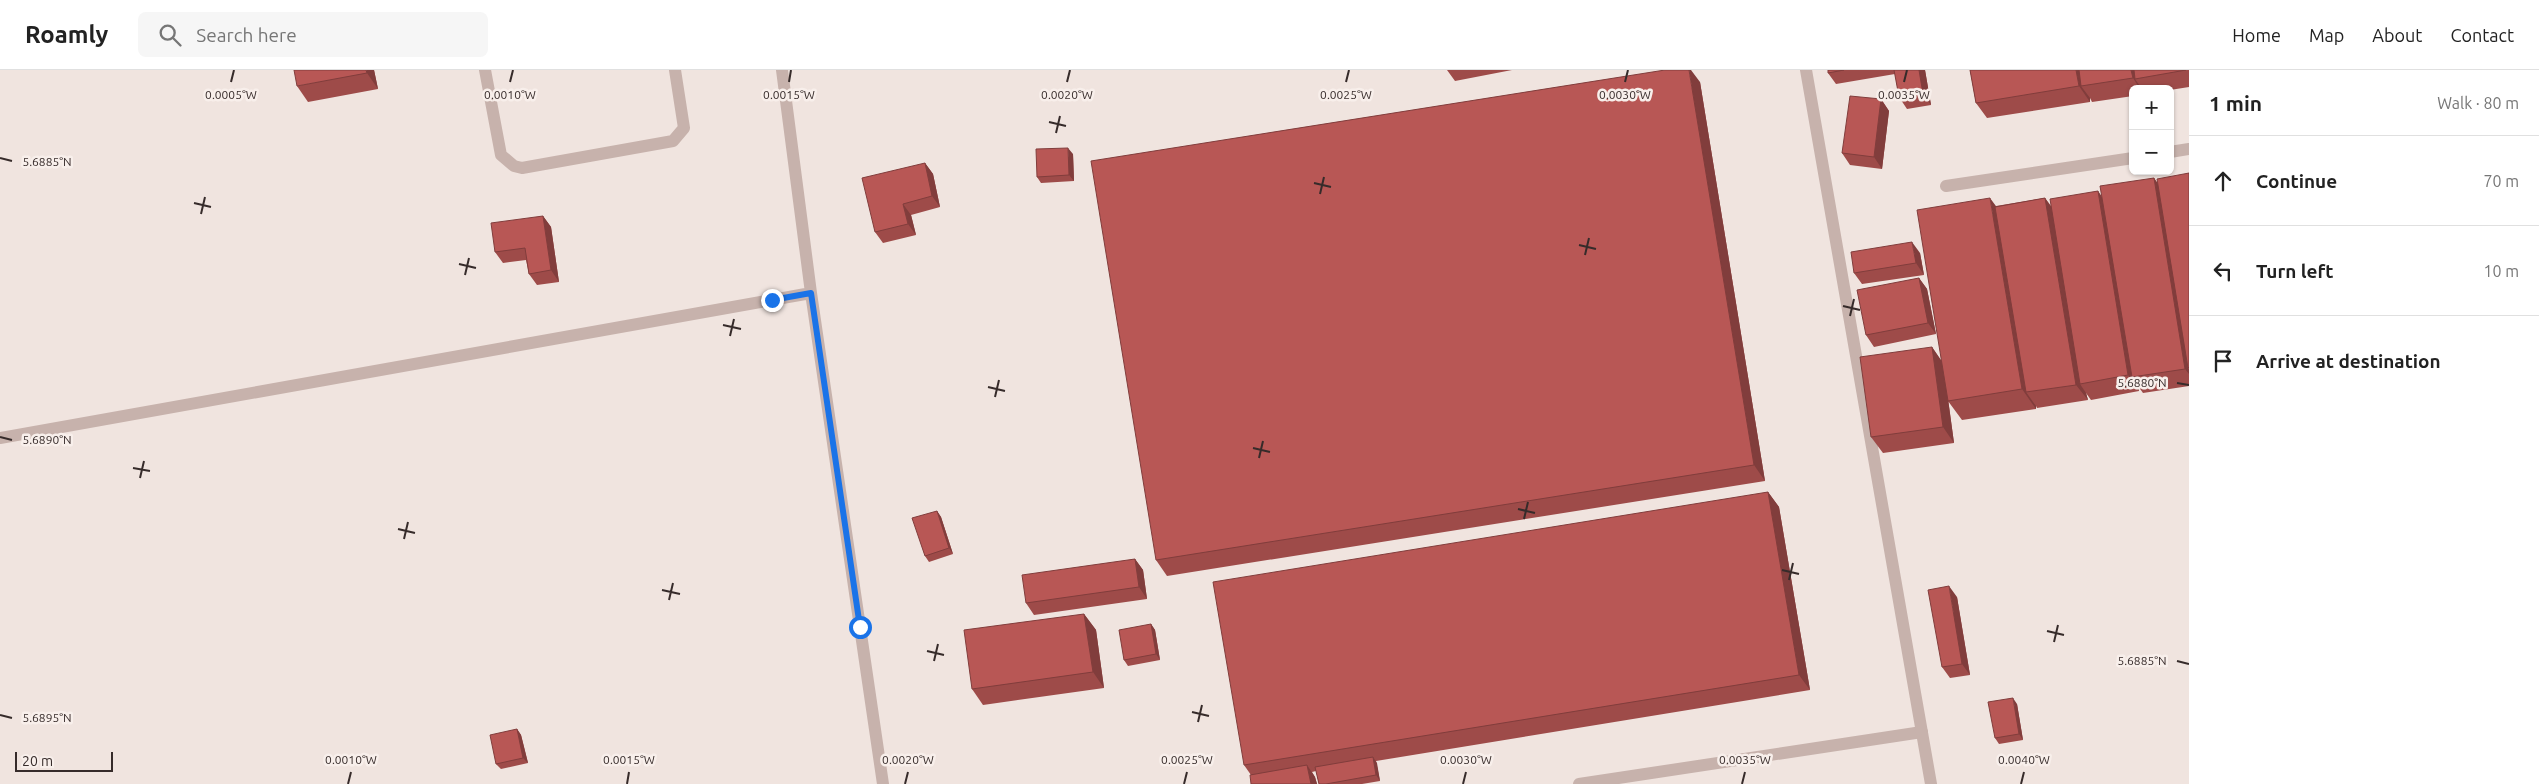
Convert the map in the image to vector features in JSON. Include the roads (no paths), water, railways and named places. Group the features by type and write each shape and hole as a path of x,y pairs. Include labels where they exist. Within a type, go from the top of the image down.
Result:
{"street":[{"path":"485,70 502,154 514,166 522,168 673,141 684,128 675,70"},
{"path":"782,70 811,293 883,784"},
{"path":"1806,70 1931,784"},
{"path":"2174,151 2189,149"},
{"path":"1946,186 2129,159"},
{"path":"0,438 811,293"},
{"path":"1579,784 1922,732"}]}
